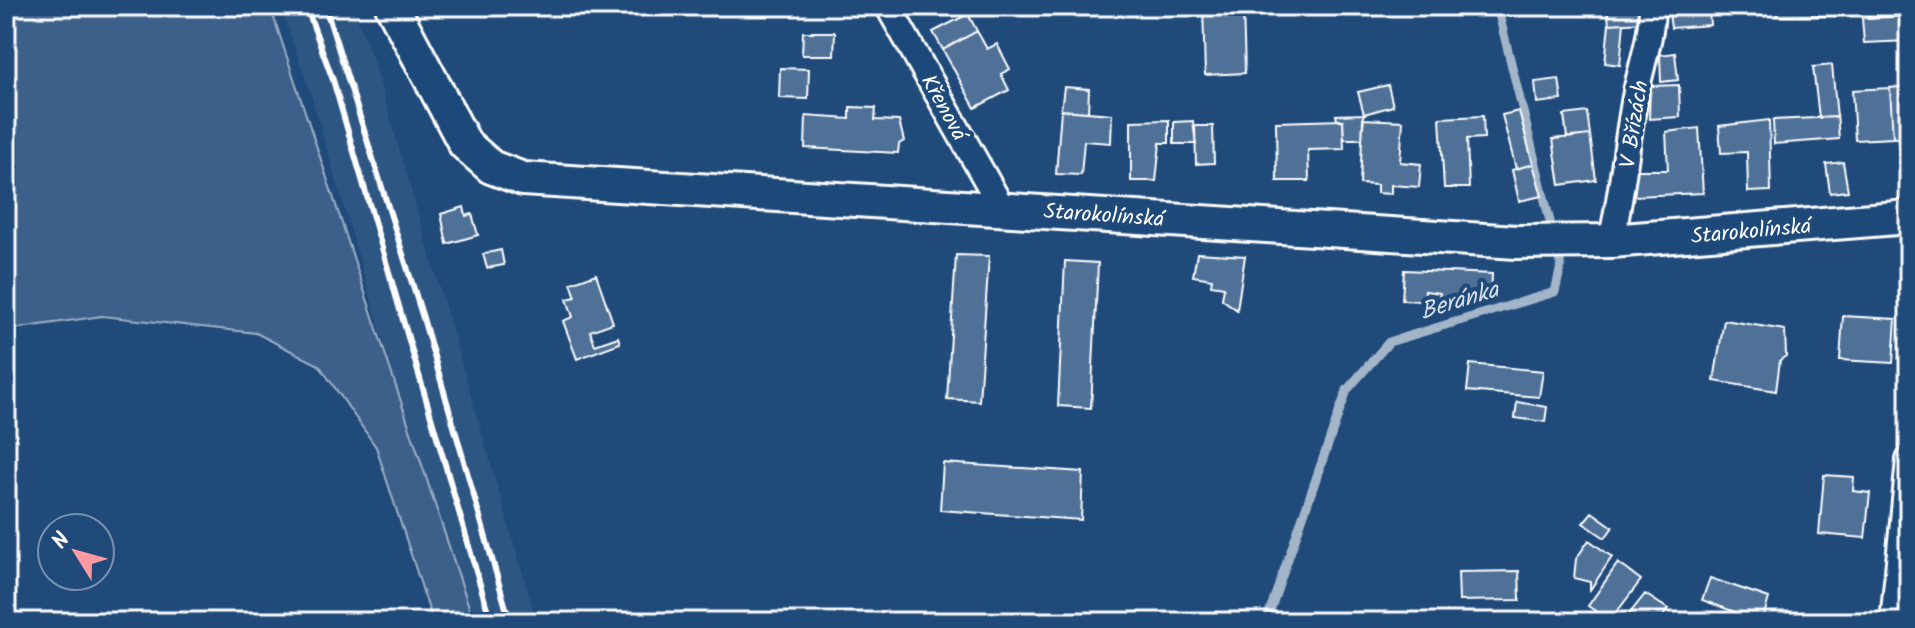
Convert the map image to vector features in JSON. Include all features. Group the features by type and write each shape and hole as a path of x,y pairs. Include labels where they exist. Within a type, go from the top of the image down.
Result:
{"street":[{"name":"Starokolínská","path":"392,6 465,144 491,167 523,179 1535,242 1611,241 1909,217"},
{"name":"Křenová","path":"888,6 1002,208"},
{"name":"V Břízách","path":"1611,241 1620,205 1636,93 1652,31 1652,6"},
{"path":"1893,622 1909,460"}],"shaded area":[{"path":"6,6 270,6 474,622 433,622 376,447 319,365 256,333 102,316 6,330"},
{"path":"280,6 353,6 375,66 537,622 466,622 309,88"}],"building":[{"path":"1203,6 1243,6 1245,73 1205,75"},
{"path":"1607,6 1644,6 1645,22 1609,24"},
{"path":"1668,6 1719,6 1719,10 1709,11 1710,25 1671,28"},
{"path":"1777,6 1846,6 1846,15 1777,16"},
{"path":"1868,6 1888,6 1889,17 1869,18"},
{"path":"1888,6 1909,6 1909,16 1889,17"},
{"path":"968,14 977,31 943,50 933,32"},
{"path":"1909,16 1909,41 1864,43 1862,18"},
{"path":"1624,23 1620,65 1605,63 1609,24"},
{"path":"977,31 987,49 997,44 1010,69 1001,74 1009,90 975,108 943,50"},
{"path":"803,32 835,32 834,55 802,55"},
{"path":"1675,53 1678,80 1661,82 1660,55"},
{"path":"1832,65 1837,117 1819,118 1813,67"},
{"path":"780,68 809,69 808,99 779,98"},
{"path":"1559,79 1562,100 1537,103 1535,82"},
{"path":"1388,85 1393,106 1364,114 1358,92"},
{"path":"1679,85 1680,117 1649,119 1650,86"},
{"path":"1909,86 1909,137 1893,138 1890,88"},
{"path":"1064,87 1089,89 1088,112 1061,110"},
{"path":"1890,88 1893,138 1855,140 1852,90"},
{"path":"850,107 876,108 875,120 899,121 904,141 899,144 898,153 805,148 806,116 850,119"},
{"path":"1061,110 1112,114 1111,143 1084,141 1081,175 1056,174"},
{"path":"1519,111 1533,164 1516,169 1502,115"},
{"path":"1587,112 1590,135 1567,138 1564,115"},
{"path":"1837,113 1839,139 1774,144 1773,120 1837,117"},
{"path":"1364,114 1362,139 1344,139 1343,120 1337,120 1336,115"},
{"path":"1483,116 1484,138 1467,139 1469,188 1444,188 1440,118"},
{"path":"1363,119 1403,121 1400,162 1421,164 1419,187 1391,185 1391,194 1377,193 1377,185 1360,184"},
{"path":"1169,120 1169,143 1160,143 1156,181 1131,181 1131,121"},
{"path":"1343,120 1344,149 1308,150 1309,181 1277,181 1276,122"},
{"path":"1769,120 1771,191 1748,192 1747,152 1721,153 1719,126"},
{"path":"1193,121 1196,144 1174,144 1174,122"},
{"path":"1195,126 1213,126 1214,163 1196,164"},
{"path":"1699,128 1703,193 1634,196 1637,170 1668,170 1666,132"},
{"path":"1590,135 1596,180 1560,185 1553,139"},
{"path":"1843,162 1848,191 1830,193 1826,164"},
{"path":"1533,164 1542,196 1519,201 1512,170"},
{"path":"464,207 466,216 472,214 478,235 447,244 441,214"},
{"path":"501,250 504,265 487,268 483,254"},
{"path":"1197,253 1245,256 1237,310 1222,299 1224,287 1211,285 1212,279 1193,276"},
{"path":"956,255 989,256 979,401 947,399"},
{"path":"1065,261 1098,263 1091,408 1058,406"},
{"path":"1404,270 1492,274 1491,300 1439,297 1440,293 1425,291 1424,301 1402,300"},
{"path":"596,274 613,323 590,331 595,345 618,337 620,343 577,359 563,321 573,317 567,299 576,297 571,283"},
{"path":"1843,316 1896,319 1893,363 1840,360"},
{"path":"1724,320 1785,330 1786,356 1780,360 1776,391 1714,381"},
{"path":"1470,364 1543,371 1539,397 1467,391"},
{"path":"1517,402 1547,407 1545,422 1515,418"},
{"path":"943,463 1083,472 1081,520 940,510"},
{"path":"1824,475 1854,477 1853,491 1870,493 1865,538 1819,534"},
{"path":"1592,512 1613,527 1605,538 1583,523"},
{"path":"1589,540 1612,557 1590,590 1590,582 1574,578 1576,559"},
{"path":"1618,563 1641,580 1610,621 1588,606"},
{"path":"1519,571 1520,600 1459,601 1458,572"},
{"path":"1710,578 1769,598 1762,622 1702,600"},
{"path":"1645,594 1668,609 1662,618 1668,622 1623,622"}],"waterway":[{"name":"Beránka","path":"1266,622 1347,390 1389,342 1555,292 1561,266 1497,6"}],"railway":[{"path":"306,6 333,80 491,622"},
{"path":"325,6 423,318 510,622"}]}
